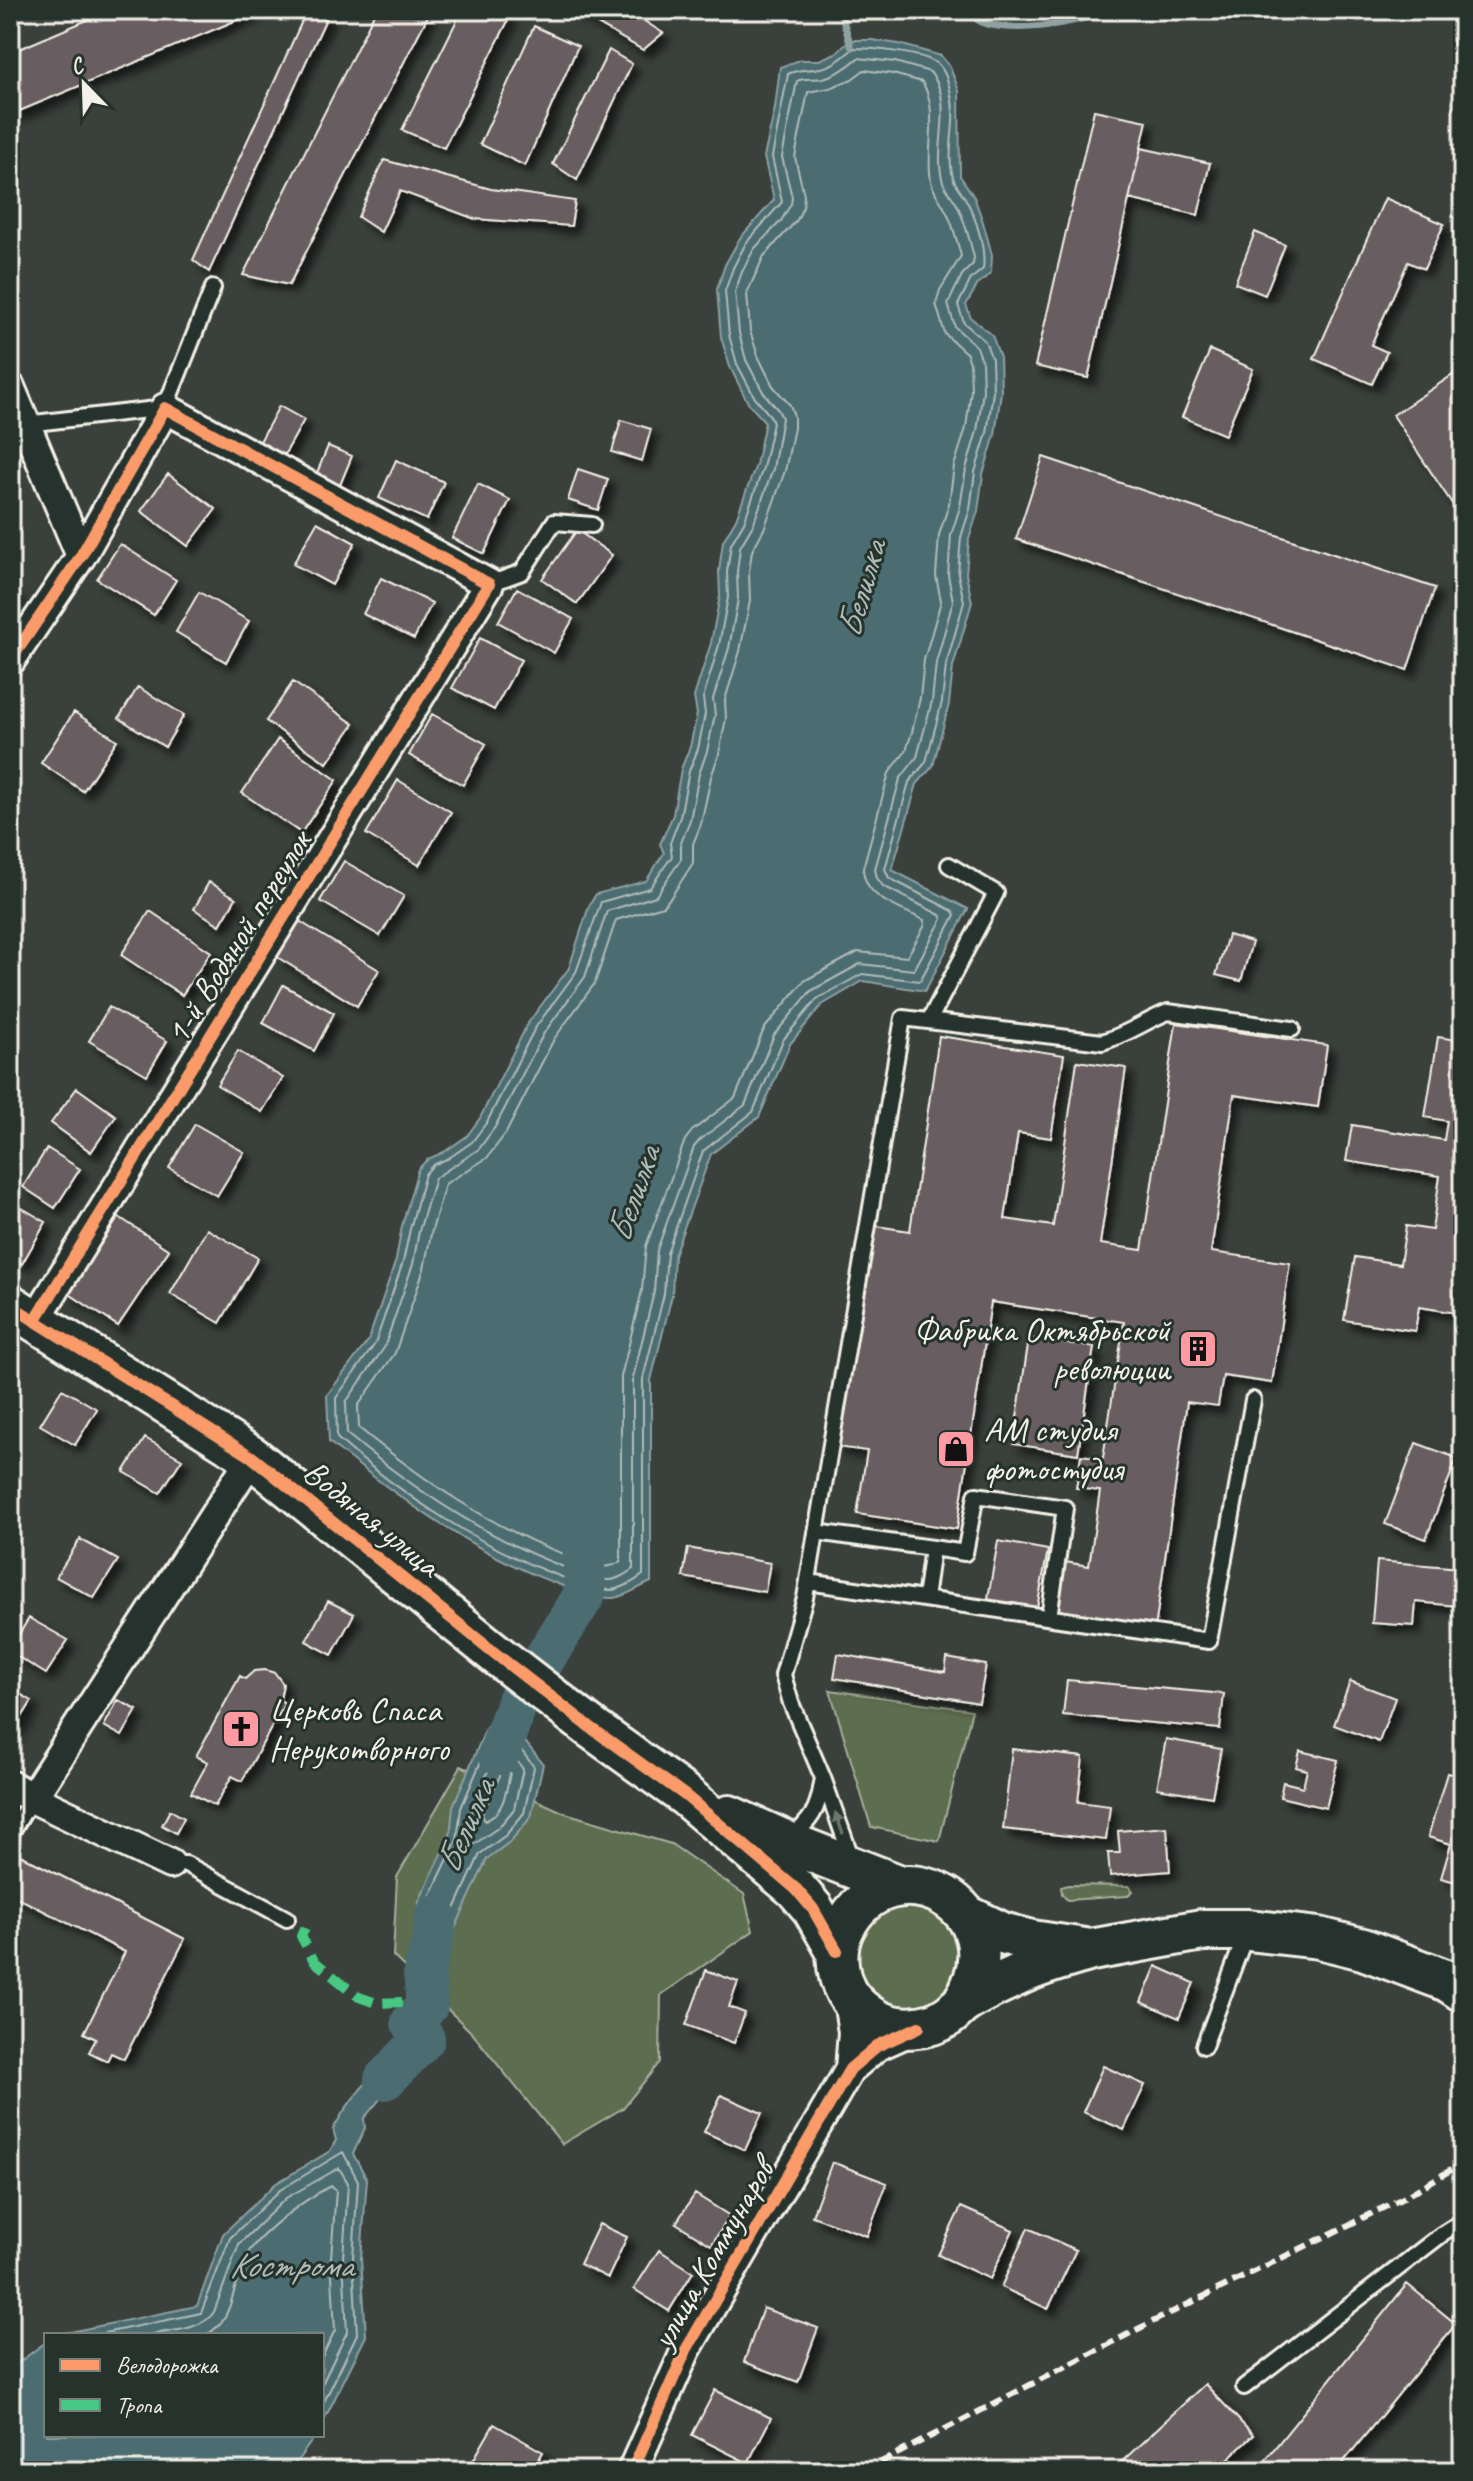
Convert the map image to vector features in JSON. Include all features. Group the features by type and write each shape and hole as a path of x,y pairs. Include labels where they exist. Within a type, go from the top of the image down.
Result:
{"street":[{"path":"10,387 81,556"},
{"path":"10,661 81,556 165,408 489,584"},
{"name":"1-й Водяной переулок","path":"23,1312 489,584"},
{"name":"Водяная улица","path":"23,1312 252,1457 502,1659 686,1796"},
{"path":"170,1864 21,1792 252,1457"},
{"path":"686,1796 787,1842 900,1886"},
{"path":"686,1796 796,1889 813,1909 837,1951"},
{"path":"850,2069 853,2032 847,1994 838,1971 837,1951 850,1915 864,1901 883,1890 900,1886 921,1887 940,1893 955,1903 967,1916 978,1940 979,1965 974,1986 962,2004"},
{"path":"967,1916 1002,1933 1091,1950"},
{"path":"850,2069 877,2046 946,2018 962,2004 1019,1974 1091,1950 1202,1930 1248,1930 1319,1938 1363,1949 1448,1981 1463,1991"},
{"path":"847,1994 867,2015 885,2024 899,2028 919,2027"},
{"name":"улица Коммунаров","path":"632,2471 686,2350 850,2069"}],"lane":[{"path":"26,424 165,408 213,288"},
{"path":"489,584 522,572 554,522 592,525"},
{"path":"929,1021 996,893 949,865"},
{"path":"856,1869 783,1675 808,1582 903,1018 1102,1042 1125,1035 1168,1012 1292,1029"},
{"path":"808,1582 1209,1641 1253,1400"},
{"path":"816,1532 965,1553 976,1495 1065,1508 1049,1617"},
{"path":"925,1599 932,1548"},
{"path":"787,1842 809,1822 819,1804 823,1778"},
{"path":"10,1835 21,1792"},
{"path":"170,1864 186,1864 287,1919"},
{"path":"1204,2046 1248,1930"},
{"path":"1244,2387 1463,2221"}],"green space":[{"path":"830,1690 972,1710 939,1841 871,1827"},
{"path":"461,1766 565,1813 671,1844 744,1894 753,1931 661,1995 660,2062 623,2108 562,2144 473,2034 393,1956 397,1877"},
{"path":"1129,1886 1133,1891 1127,1896 1067,1900 1061,1887"},
{"path":"893,1903 926,1905 949,1924 958,1945 957,1965 949,1984 935,1999 916,2007 894,2005 871,1992 858,1974 857,1952 865,1926"}],"water":[{"path":"849,40 899,44 941,56 950,67 959,91 960,176 974,197 992,255 991,273 978,284 966,305 971,318 992,335 1000,357 1001,392 995,435 969,539 966,574 972,602 953,667 949,704 933,766 917,784 892,870 968,909 925,991 863,981 822,1005 790,1044 759,1117 711,1154 674,1255 672,1295 651,1380 651,1582 621,1596 597,1597 564,1587 496,1557 382,1483 329,1442 327,1395 368,1341 396,1260 418,1169 428,1159 467,1136 480,1118 528,1023 569,968 589,906 596,894 646,881 664,853 660,844 673,815 681,769 690,747 697,714 694,697 711,643 720,596 723,541 736,519 756,465 765,422 748,403 730,367 721,337 717,289 725,265 740,238 774,200 764,157 780,67 800,60 819,60 838,52"},
{"path":"509,1699 517,1702 519,1734 543,1764 531,1817 511,1841 487,1859 452,1935 424,1972 418,1922 419,1901 450,1837 453,1806 487,1726"},
{"name":"Кострома","path":"424,2039 423,2059 387,2091 364,2118 365,2128 353,2154 367,2179 361,2258 366,2336 324,2420 324,2333 65,2333 197,2306 223,2234 275,2184 330,2151 336,2140 333,2129 352,2100 395,2058"},
{"path":"44,2344 44,2437 315,2437 290,2471 10,2471 10,2369"}],"building":[{"path":"88,10 253,10 254,13 10,115 10,53 92,18"},
{"path":"307,10 330,10 209,272 193,260"},
{"path":"376,10 431,10 289,285 243,275"},
{"path":"462,10 495,10 510,17 444,148 402,130"},
{"path":"567,10 627,10 663,33 643,50"},
{"path":"534,26 578,46 525,166 480,144"},
{"path":"609,50 632,64 577,180 553,164"},
{"path":"1094,110 1147,121 1088,378 1035,366"},
{"path":"1141,148 1210,163 1198,215 1129,199"},
{"path":"384,160 491,189 575,201 571,226 475,219 400,191 381,232 358,217"},
{"path":"1385,198 1444,224 1424,269 1408,262 1371,345 1387,352 1372,384 1314,359"},
{"path":"1255,232 1285,245 1265,295 1235,283"},
{"path":"1210,350 1253,369 1225,435 1182,417"},
{"path":"1463,368 1463,520 1393,415"},
{"path":"279,406 304,420 281,461 257,447"},
{"path":"621,420 651,429 642,461 612,452"},
{"path":"328,446 352,456 338,490 314,480"},
{"path":"1043,457 1435,588 1407,670 1016,539"},
{"path":"396,460 444,482 427,520 379,498"},
{"path":"578,469 608,479 598,510 568,500"},
{"path":"168,474 216,509 188,546 141,511"},
{"path":"478,484 510,500 484,554 452,538"},
{"path":"317,522 355,543 332,585 293,564"},
{"path":"577,530 612,555 577,604 542,579"},
{"path":"120,544 176,580 154,615 97,579"},
{"path":"381,578 432,603 414,639 363,614"},
{"path":"517,588 573,619 554,653 498,622"},
{"path":"10,590 18,596 10,607"},
{"path":"199,592 249,621 226,662 176,632"},
{"path":"480,638 521,660 494,710 452,688"},
{"path":"293,682 354,724 327,763 266,721"},
{"path":"138,687 184,715 165,747 119,718"},
{"path":"74,712 117,740 83,791 41,763"},
{"path":"432,714 486,744 463,785 409,755"},
{"path":"278,739 337,780 301,833 242,793"},
{"path":"398,780 451,812 419,865 366,834"},
{"path":"344,861 404,896 380,936 320,901"},
{"path":"209,882 236,898 220,925 194,909"},
{"path":"150,911 211,952 182,995 121,955"},
{"path":"299,921 379,970 357,1006 277,957"},
{"path":"1228,935 1252,942 1241,981 1216,975"},
{"path":"283,985 334,1013 314,1051 263,1023"},
{"path":"109,1007 167,1041 147,1075 89,1041"},
{"name":"Фабрика Октябрьской революции","path":"1176,1023 1327,1045 1318,1107 1234,1095 1211,1252 1290,1263 1272,1383 1223,1376 1218,1406 1187,1402 1155,1629 1057,1613 1065,1562 1089,1566 1100,1491 1076,1488 1081,1455 1103,1458 1124,1322 991,1302 957,1529 857,1514 867,1451 836,1447 869,1225 910,1231 939,1036 1064,1055 1051,1138 1018,1133 1005,1219 1053,1226 1077,1061 1126,1068 1100,1244 1142,1250"},
{"path":"1438,1037 1463,1041 1463,1314 1419,1307 1415,1331 1344,1320 1355,1257 1400,1264 1406,1226 1432,1230 1440,1176 1346,1161 1352,1125 1444,1140 1447,1121 1425,1117"},
{"path":"238,1051 283,1078 262,1112 217,1085"},
{"path":"77,1088 116,1116 91,1152 51,1123"},
{"path":"195,1124 244,1152 217,1196 169,1168"},
{"path":"47,1148 80,1169 55,1208 23,1187"},
{"path":"10,1201 46,1222 22,1264 10,1257"},
{"path":"119,1217 169,1250 118,1326 68,1293"},
{"path":"207,1229 258,1258 220,1323 170,1294"},
{"path":"1029,1338 1094,1347 1078,1454 1013,1444"},
{"path":"62,1389 97,1409 75,1445 40,1425"},
{"path":"145,1438 182,1459 160,1493 124,1472"},
{"path":"1416,1443 1457,1458 1426,1539 1385,1524"},
{"path":"80,1539 118,1560 94,1598 56,1577"},
{"path":"998,1541 1048,1550 1036,1613 987,1604"},
{"path":"688,1548 770,1563 765,1592 683,1577"},
{"path":"1377,1561 1461,1568 1457,1606 1416,1602 1414,1626 1372,1623"},
{"path":"328,1601 354,1614 332,1655 306,1641"},
{"path":"29,1618 68,1640 46,1674 10,1652"},
{"path":"838,1654 945,1672 947,1658 986,1665 979,1703 834,1678"},
{"name":"Церковь Спаса Нерукотворного","path":"254,1671 275,1673 283,1684 280,1700 285,1703 242,1781 232,1776 215,1806 191,1793 208,1762 196,1756 240,1676 245,1679"},
{"path":"1067,1680 1224,1694 1220,1729 1063,1715"},
{"path":"1350,1681 1395,1698 1379,1742 1334,1725"},
{"path":"10,1688 32,1701 10,1736"},
{"path":"118,1700 137,1710 122,1736 104,1726"},
{"path":"1166,1739 1221,1749 1212,1797 1157,1788"},
{"path":"1012,1749 1083,1757 1078,1802 1110,1806 1106,1840 1003,1829"},
{"path":"1300,1751 1338,1760 1326,1808 1280,1797 1283,1782 1303,1787 1307,1770 1296,1767"},
{"path":"1447,1773 1463,1777 1463,1884 1441,1878 1451,1844 1428,1837"},
{"path":"170,1810 184,1818 176,1833 162,1825"},
{"path":"1167,1827 1170,1871 1110,1876 1108,1853 1120,1853 1118,1831"},
{"path":"18,1854 185,1939 124,2059 111,2053 107,2061 89,2052 96,2039 84,2033 125,1952 10,1894 10,1869"},
{"path":"1156,1966 1194,1983 1179,2018 1141,2002"},
{"path":"706,1970 738,1982 729,2007 745,2013 734,2043 686,2025"},
{"path":"1103,2066 1145,2085 1124,2130 1083,2112"},
{"path":"721,2095 762,2113 745,2150 704,2132"},
{"path":"832,2162 887,2183 867,2236 812,2216"},
{"path":"695,2194 730,2216 711,2245 676,2223"},
{"path":"961,2207 1013,2230 990,2279 938,2255"},
{"path":"599,2224 627,2237 608,2278 580,2264"},
{"path":"1028,2228 1076,2250 1048,2309 1001,2287"},
{"path":"659,2250 693,2272 669,2311 634,2289"},
{"path":"1407,2284 1456,2324 1336,2471 1268,2471 1261,2465"},
{"path":"763,2308 818,2328 798,2382 744,2362"},
{"path":"1205,2384 1253,2435 1216,2471 1122,2471 1117,2466"},
{"path":"715,2390 771,2418 748,2463 692,2435"},
{"path":"494,2424 543,2452 532,2471 467,2471"}],"waterway":[{"name":"Белилка","path":"840,10 851,46"},
{"path":"960,10 983,23 1002,27 1066,23 1112,10"},
{"name":"Белилка","path":"499,1754 517,1702 585,1594 583,1539"},
{"name":"Белилка","path":"385,2079 424,2039 412,2022 427,2006 424,1972 436,1916"}],"railway":[{"path":"864,2471 1142,2327 1401,2199 1463,2163"}],"marked path":[{"path":"305,1928 301,1936 314,1961 359,1997 376,2003 402,2002"}],"cycle path":[{"path":"10,661 81,556 165,408 489,584 36,1319"},
{"path":"10,1305 252,1457 502,1659 686,1796 796,1889 813,1909 837,1951"},
{"path":"632,2471 686,2350 850,2069 877,2046 919,2027"}],"place":[{"name":"Фабрика Октябрьской революции","path":"1198,1349"},
{"name":"АМ студия фотостудия","path":"956,1449"},
{"name":"Церковь Спаса Нерукотворного","path":"241,1729"}]}
